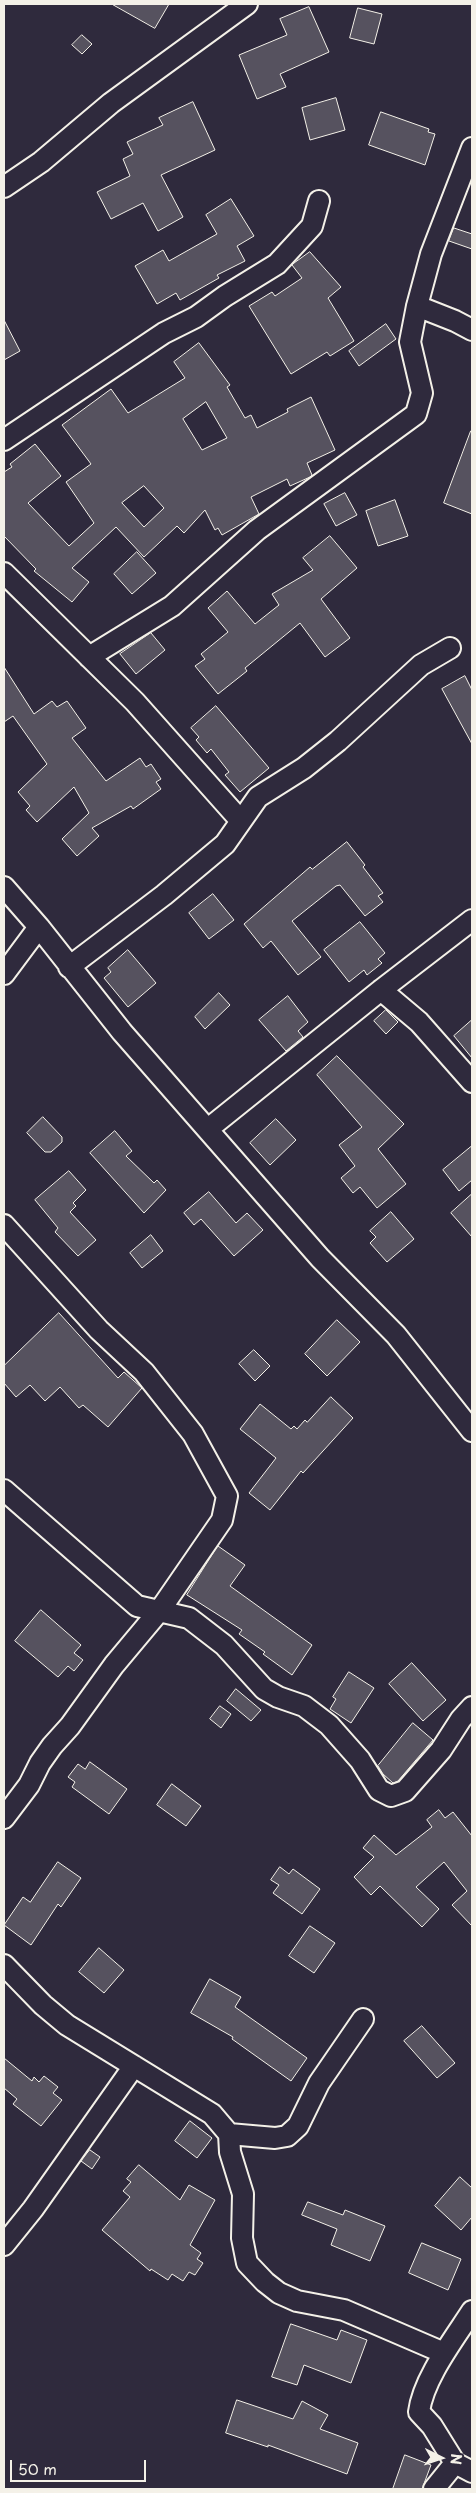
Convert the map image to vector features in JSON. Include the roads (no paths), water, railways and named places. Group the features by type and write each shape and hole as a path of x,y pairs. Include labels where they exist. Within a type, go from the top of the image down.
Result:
{"street":[{"path":"4,187 41,162 111,103 247,4"},
{"path":"89,657 172,606 257,530 416,414 422,392 410,342 417,306 431,254 472,148"},
{"path":"4,440 164,333 196,317 225,296 277,264 312,226 319,201"},
{"path":"417,306 455,320 472,330"},
{"path":"4,573 135,702 240,820"},
{"path":"69,967 164,895 225,844 240,820 258,797 304,768 421,665 450,648"},
{"path":"4,887 39,927 122,1032 320,1258 396,1335 472,1430"},
{"path":"208,1129 381,990 472,920"},
{"path":"4,974 39,927"},
{"path":"381,990 419,1022 472,1082"},
{"path":"4,1225 100,1330 144,1372 193,1434 227,1496 222,1520 160,1610 114,1665 70,1726 52,1746 29,1785 4,1818"},
{"path":"4,1490 137,1606 189,1618 224,1645 264,1688 278,1697 304,1706 329,1725 360,1760 379,1790 391,1796 405,1791 441,1750 460,1719 472,1707"},
{"path":"4,1965 42,2005 68,2025 212,2114 229,2134 230,2152 244,2194 242,2238 247,2263 265,2282 279,2293 297,2301 344,2310 444,2353"},
{"path":"229,2134 275,2138 286,2136 298,2126 319,2082 363,2019"},
{"path":"4,2245 33,2209 134,2066"},
{"path":"434,2489 464,2467 419,2412 421,2396 444,2353 472,2311"}]}
